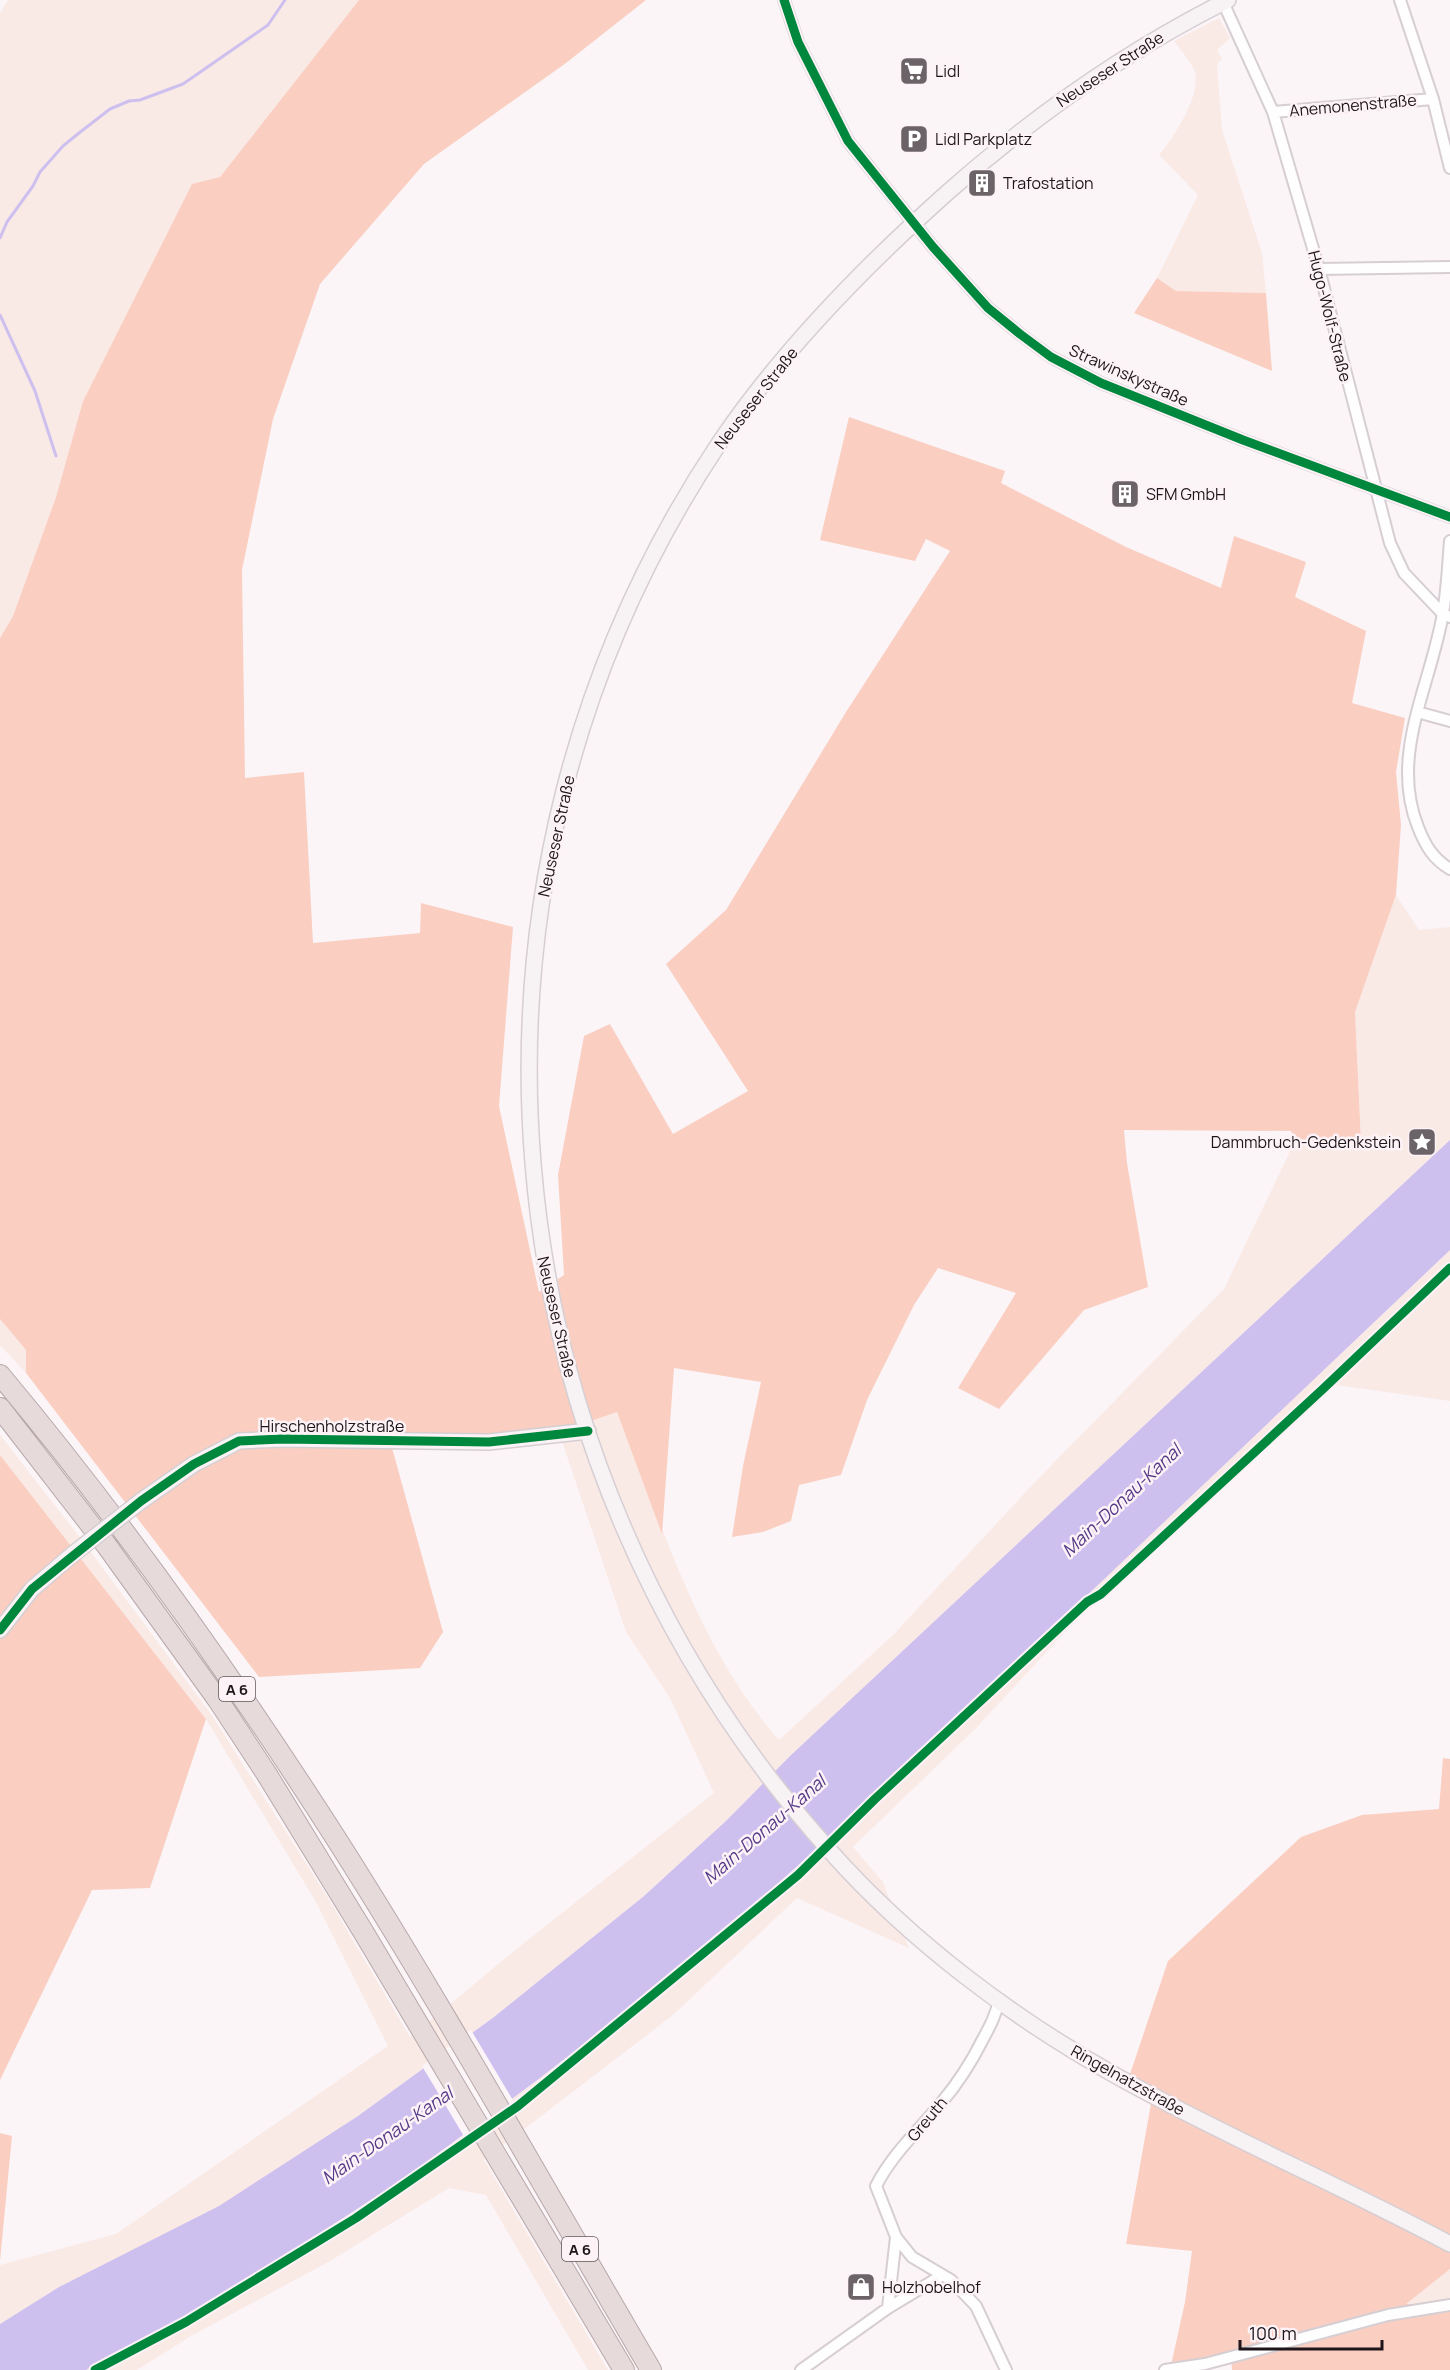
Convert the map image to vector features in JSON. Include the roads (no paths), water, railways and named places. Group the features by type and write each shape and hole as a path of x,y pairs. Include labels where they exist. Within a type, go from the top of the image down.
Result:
{"highway":[{"name":"A 6","path":"0,1375 101,1501 247,1704 337,1839 651,2370"},
{"name":"A 6","path":"0,1408 107,1546 218,1700 310,1845 624,2370"}],"main road":[{"name":"Neuseser Straße","path":"841,1863 790,1804 752,1754 711,1695 676,1636 629,1540 610,1494 560,1338 545,1267 535,1202 530,1126 529,1044 536,949 545,879 565,789 592,699 624,619 659,544 702,470 741,414 803,338 863,272 913,223 983,161 1054,105 1140,48 1224,1"},
{"name":"Hirschenholzstraße","path":"0,1630 32,1589 73,1554 141,1501 194,1464 239,1441 282,1439 489,1442 588,1431"},
{"name":"Ringelnatzstraße","path":"841,1863 935,1950 999,2001 1071,2049 1137,2087 1450,2244"}],"street":[{"name":"Strawinskystraße","path":"784,0 798,42 848,141 913,223 988,308 1051,357 1101,383 1450,518"},
{"path":"1400,0 1433,99 1450,168"},
{"name":"Hugo-Wolf-Straße","path":"1224,1 1273,112 1319,269 1390,543 1404,573 1446,616"},
{"name":"Anemonenstraße","path":"1273,112 1433,99"},
{"path":"1319,269 1450,267"},
{"path":"1450,541 1446,616 1417,712 1406,767 1407,794 1425,845 1438,862 1450,869"},
{"path":"1417,712 1450,721"},
{"name":"Greuth","path":"999,2001 996,2014 977,2051 944,2100 882,2175 876,2186 896,2237 912,2257 951,2280 976,2306 1006,2370"},
{"name":"Greuth","path":"888,2308 896,2237"},
{"path":"801,2370 888,2308 941,2276"},
{"path":"1165,2370 1205,2364 1388,2315 1450,2305"}],"water":[{"name":"Main-Donau-Kanal","path":"1450,1140 1450,1250 891,1782 695,1958 540,2078 406,2177 259,2273 126,2350 86,2370 0,2370 0,2324 59,2287 219,2206 358,2116 494,2017 644,1896 727,1820 790,1756"}],"waterway":[{"path":"0,238 7,222 33,186 40,172 63,146 110,109 183,84 268,25 285,0"},
{"path":"0,315 35,391 56,456"}],"place":[{"name":"Lidl","path":"914,71"},
{"name":"Lidl Parkplatz","path":"914,139"},
{"name":"Trafostation","path":"982,183"},
{"name":"SFM GmbH","path":"1125,494"},
{"name":"Dammbruch-Gedenkstein","path":"1422,1142"},
{"name":"Holzhobelhof","path":"861,2287"}]}
